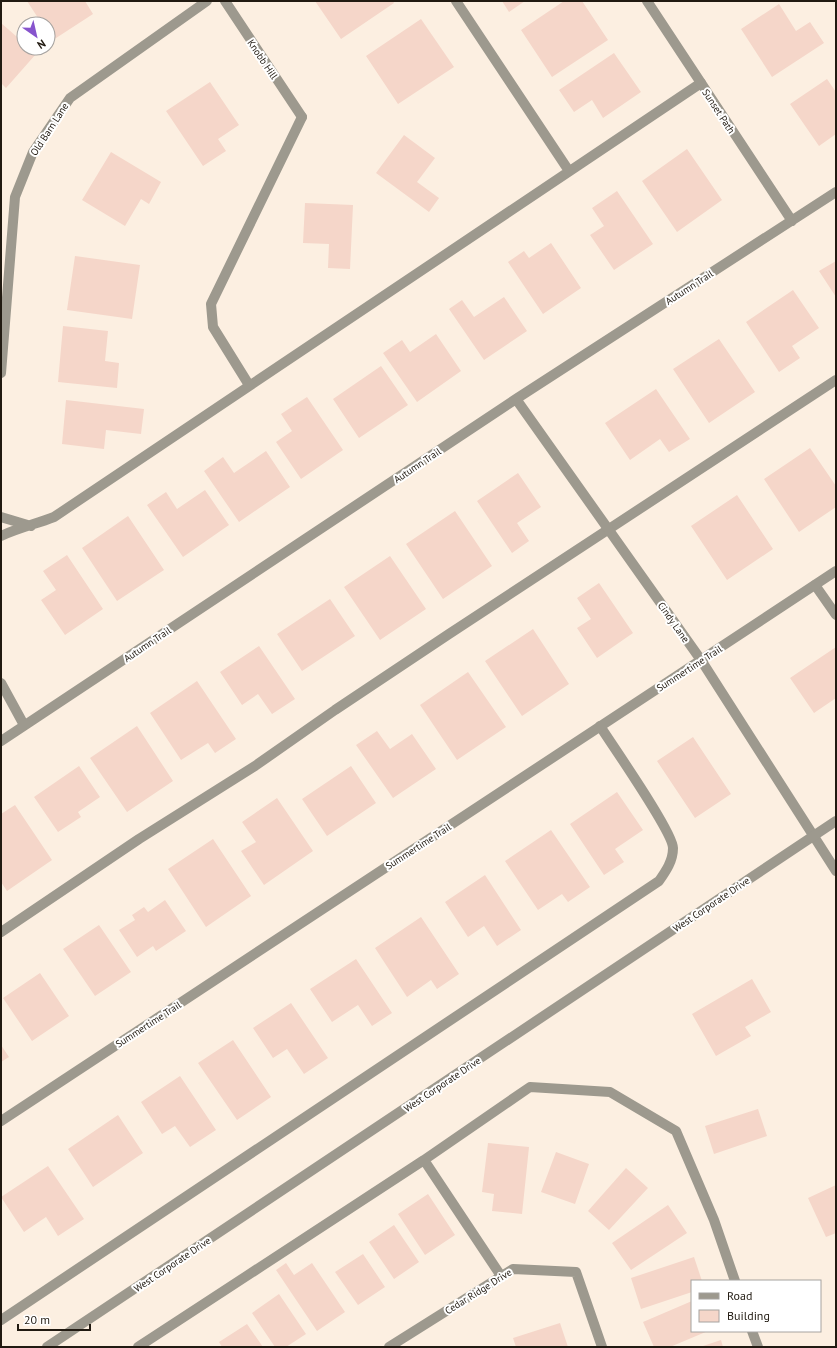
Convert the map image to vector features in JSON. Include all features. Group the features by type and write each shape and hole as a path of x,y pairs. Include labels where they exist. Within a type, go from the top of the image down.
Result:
{"street":[{"name":"Old Barn Lane","path":"1,373 15,197 33,152 70,98 207,1"},
{"name":"Knobb Hill","path":"225,1 302,117 211,304 213,327 249,385"},
{"path":"456,1 569,171"},
{"name":"Sunset Path","path":"647,1 792,221"},
{"path":"1,536 33,526 54,517 701,83"},
{"name":"Autumn Trail","path":"1,741 516,399 836,192"},
{"path":"1,932 139,839 255,766 335,710 836,380"},
{"name":"Cindy Lane","path":"516,399 701,660 836,871"},
{"path":"1,517 10,521 33,526"},
{"name":"Summertime Trail","path":"1,1121 836,571"},
{"path":"815,585 836,615"},
{"path":"1,683 24,725"},
{"path":"1,1320 659,881 670,866 673,847 671,838 651,804 600,726"},
{"name":"West Corporate Drive","path":"47,1347 836,821"},
{"path":"138,1347 424,1160 530,1087 610,1092 676,1131 714,1220 735,1280"},
{"path":"424,1160 501,1276"},
{"name":"Cedar Ridge Drive","path":"389,1347 513,1269 576,1272 602,1347"},
{"path":"752,1332 758,1347"}],"building":[{"path":"27,1 85,1 93,14 56,38 56,16 37,16"},
{"path":"315,1 393,1 394,3 341,39"},
{"path":"502,1 525,1 509,12"},
{"path":"564,1 582,1 608,40 552,77 521,30"},
{"path":"779,4 796,31 810,22 824,43 772,77 741,29"},
{"path":"421,19 454,67 398,104 366,56"},
{"path":"1,23 16,36 16,56 34,56 6,88 1,83"},
{"path":"614,53 641,92 603,118 592,100 574,112 559,90"},
{"path":"827,79 836,92 836,134 819,146 790,104"},
{"path":"210,82 239,125 218,139 226,151 203,166 166,111"},
{"path":"404,135 435,158 417,182 439,198 429,212 376,173"},
{"path":"687,149 722,200 677,232 642,181"},
{"path":"111,152 161,182 149,204 141,199 125,226 82,200"},
{"path":"617,191 653,244 614,270 590,235 604,226 592,208"},
{"path":"305,203 353,205 350,269 328,268 329,244 303,243"},
{"path":"551,243 581,288 543,314 508,262 524,251 529,258"},
{"path":"75,256 140,265 132,319 67,310"},
{"path":"836,261 836,297 819,271"},
{"path":"793,290 819,328 792,346 800,358 779,372 746,322"},
{"path":"504,297 527,331 484,360 449,309 462,300 474,317"},
{"path":"63,326 108,331 105,361 119,363 117,388 58,382"},
{"path":"436,334 461,371 417,402 383,353 402,340 410,352"},
{"path":"719,339 755,392 709,423 673,369"},
{"path":"381,366 408,405 359,438 333,399"},
{"path":"656,389 690,439 669,452 660,439 630,460 605,423"},
{"path":"307,397 343,450 301,479 276,442 292,431 281,414"},
{"path":"66,400 144,409 141,434 106,430 104,449 62,444"},
{"path":"810,448 836,486 836,507 799,532 764,479"},
{"path":"266,451 290,487 239,522 204,471 223,457 234,473"},
{"path":"518,473 541,507 517,523 529,541 512,553 477,501"},
{"path":"205,490 229,525 183,557 147,505 166,492 177,509"},
{"path":"737,495 773,549 727,580 691,526"},
{"path":"455,511 492,566 443,599 406,544"},
{"path":"128,516 164,570 117,601 82,548"},
{"path":"67,555 103,609 65,635 41,600 56,590 43,571"},
{"path":"390,556 426,609 380,640 344,587"},
{"path":"599,583 633,633 597,658 577,628 591,619 577,598"},
{"path":"330,599 355,636 302,671 277,634"},
{"path":"533,629 569,684 522,716 485,661"},
{"path":"259,646 295,699 272,714 258,694 242,705 220,672"},
{"path":"836,647 836,698 814,713 790,678"},
{"path":"468,672 506,727 457,760 420,705"},
{"path":"197,681 236,739 215,753 208,743 181,760 150,713"},
{"path":"137,726 173,781 127,812 90,758"},
{"path":"377,731 390,749 412,734 436,769 393,798 356,745"},
{"path":"693,737 731,794 695,818 657,761"},
{"path":"79,766 100,797 78,812 81,817 58,832 34,797"},
{"path":"351,766 376,803 327,836 302,799"},
{"path":"617,792 643,830 615,849 624,862 604,875 570,824"},
{"path":"277,798 313,851 264,885 241,851 256,842 242,822"},
{"path":"15,805 52,860 7,891 1,882 1,814"},
{"path":"551,830 590,887 568,902 562,894 538,910 505,861"},
{"path":"213,839 251,896 206,927 168,869"},
{"path":"485,875 521,930 497,946 484,926 468,937 445,902"},
{"path":"165,900 186,931 156,951 153,946 137,957 119,930 135,920 132,915 144,907 148,912"},
{"path":"421,917 459,974 437,989 431,980 407,997 375,948"},
{"path":"99,925 131,972 95,996 63,949"},
{"path":"356,959 392,1013 372,1026 358,1005 332,1022 310,989"},
{"path":"40,973 69,1016 32,1041 3,998"},
{"path":"752,979 771,1012 745,1027 751,1036 716,1056 692,1014"},
{"path":"291,1003 328,1058 304,1074 287,1049 273,1058 253,1028"},
{"path":"233,1040 271,1097 237,1120 198,1063"},
{"path":"1,1045 9,1057 1,1062"},
{"path":"180,1076 216,1130 190,1147 175,1126 162,1134 141,1102"},
{"path":"758,1109 767,1136 714,1154 705,1126"},
{"path":"118,1115 143,1153 93,1187 68,1149"},
{"path":"488,1143 529,1147 522,1214 492,1211 494,1194 482,1192"},
{"path":"556,1152 589,1164 575,1204 541,1192"},
{"path":"48,1166 84,1219 58,1236 46,1217 24,1232 1,1197"},
{"path":"626,1168 648,1188 609,1230 588,1211"},
{"path":"836,1185 836,1233 826,1237 808,1198"},
{"path":"428,1194 455,1235 425,1255 398,1214"},
{"path":"668,1205 687,1233 631,1270 612,1243"},
{"path":"394,1225 419,1262 394,1279 369,1242"},
{"path":"363,1254 385,1287 358,1305 335,1272"},
{"path":"694,1257 702,1280 691,1280 691,1292 641,1309 631,1278"},
{"path":"286,1263 294,1275 312,1263 345,1312 317,1331 276,1270"},
{"path":"279,1294 306,1334 286,1347 275,1347 252,1313"},
{"path":"691,1301 691,1332 706,1332 670,1347 654,1347 643,1322"},
{"path":"560,1323 568,1347 516,1347 513,1338"},
{"path":"247,1324 263,1347 222,1347 219,1342"},
{"path":"721,1340 723,1347 700,1347"}]}
